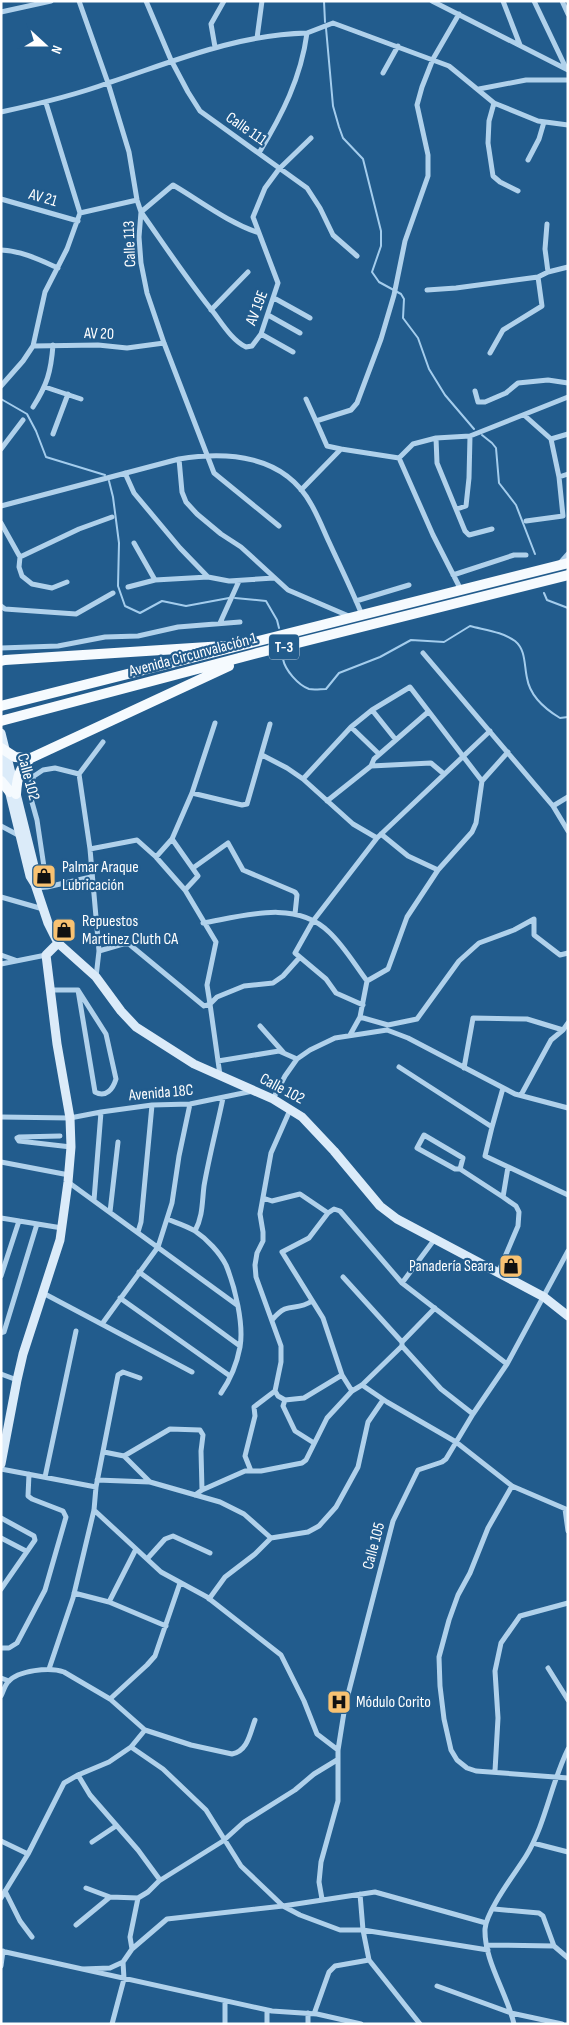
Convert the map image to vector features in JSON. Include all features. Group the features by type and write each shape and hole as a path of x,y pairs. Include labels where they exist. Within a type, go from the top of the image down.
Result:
{"main road":[{"name":"Avenida Circunvalación 1","path":"1,706 563,564"},
{"name":"Avenida Circunvalación 1","path":"1,721 254,654 568,576"},
{"path":"3,660 250,644"},
{"path":"1,781 13,793 21,768 31,758 254,654"},
{"path":"2,747 15,757 31,758"},
{"name":"Calle 102","path":"2,747 36,874 36,886"},
{"name":"Calle 102","path":"13,793 30,876 36,886 58,943 96,977 121,1011 136,1027 194,1064 273,1099 302,1117 380,1206 397,1219 544,1297 568,1316"},
{"path":"1,1464 17,1380 62,1228 69,1179 70,1118 46,955 58,943"}],"street":[{"path":"1,12 51,1"},
{"name":"Calle 113","path":"79,1 108,83 129,152 141,212 139,237 141,263 147,293 164,343 214,473 279,526"},
{"name":"Calle 111","path":"146,1 171,60 200,111 307,188 333,235 357,256"},
{"path":"215,47 210,24 224,1"},
{"path":"257,38 262,1"},
{"path":"432,1 567,69"},
{"path":"503,1 521,45"},
{"path":"534,1 567,69"},
{"path":"562,1 568,14"},
{"path":"316,421 351,410 357,403 381,339 396,287 405,241 428,176 428,155 418,105 422,87 433,59 459,14"},
{"path":"1,112 46,103 215,47 280,34 307,34 333,23 449,66 494,103 544,122 568,125"},
{"path":"259,153 278,121 294,88 304,57 307,34"},
{"path":"383,73 398,46"},
{"path":"479,89 526,80 568,80"},
{"path":"1,386 23,362 33,346 45,292 58,268 80,213 46,103"},
{"path":"494,103 489,122 488,143 493,176 500,182 518,191"},
{"path":"528,160 539,139 544,122"},
{"name":"AV 19E","path":"141,212 182,273 211,310 242,345 246,347 252,346 261,334 278,282 253,217 265,188 279,169 310,138"},
{"path":"141,212 173,186 198,200 218,215 259,233"},
{"name":"AV 21","path":"1,199 78,221"},
{"path":"80,213 138,200"},
{"path":"547,224 545,249 548,272"},
{"path":"1,250 12,251 58,268"},
{"path":"427,290 538,277 568,266"},
{"path":"211,310 248,272"},
{"path":"490,353 503,330 542,306 538,277"},
{"path":"274,298 310,318"},
{"path":"268,315 300,333"},
{"path":"261,334 293,352"},
{"name":"AV 20","path":"33,346 127,348 164,343"},
{"path":"33,407 46,387 51,368 53,345"},
{"path":"475,391 478,402 484,402 506,393 518,383 548,380 568,383"},
{"path":"46,387 81,399"},
{"path":"52,434 68,394"},
{"path":"400,458 413,444 436,438 470,436 568,398"},
{"path":"306,400 327,446 400,458"},
{"path":"524,415 551,439 559,477 563,516 526,521"},
{"path":"1,449 24,420"},
{"path":"551,439 568,434"},
{"path":"457,509 466,506 470,436"},
{"path":"436,438 437,463 465,532 469,535 492,529"},
{"path":"301,490 341,449"},
{"path":"1,506 179,459 207,454 235,456 264,462 288,477 311,502 356,601 358,616 288,590 241,547 196,514 186,502 182,492 179,459"},
{"path":"400,458 461,590"},
{"path":"125,473 134,493 180,548 208,577"},
{"path":"559,477 568,474"},
{"path":"20,557 79,529 112,517"},
{"path":"1,523 20,557 19,567 22,576 32,584 52,588 67,582"},
{"path":"134,543 156,580"},
{"path":"563,564 568,554"},
{"path":"453,575 514,556 526,555"},
{"path":"128,587 156,580 208,577 229,582 274,578"},
{"path":"220,623 239,581"},
{"path":"356,601 409,585"},
{"path":"1,606 6,609 76,614 113,593"},
{"path":"1,648 58,646 105,637 138,636 178,627 240,622"},
{"path":"423,653 553,806 568,831"},
{"path":"303,779 351,727 372,710 410,687 482,781"},
{"path":"372,710 396,740"},
{"path":"327,801 371,766 374,759 428,712"},
{"path":"156,857 172,840 192,793 215,723"},
{"path":"192,793 242,805 247,804 270,724"},
{"path":"351,727 380,754"},
{"path":"363,1005 336,993 326,979 295,953 313,921 379,836 490,731"},
{"path":"96,977 99,951 90,849 78,774 103,742"},
{"path":"367,981 390,965 406,917 438,870 474,828 482,781 508,752"},
{"path":"262,755 303,779 353,824 379,836 408,856 438,870"},
{"path":"371,766 431,762 444,774"},
{"path":"47,887 37,820 30,796 30,785 34,776 43,770 55,768 78,774"},
{"path":"553,806 568,797"},
{"path":"1,826 21,836"},
{"path":"90,849 135,839 156,857 185,890 216,942 207,985 220,1076"},
{"path":"172,840 198,876 185,890"},
{"path":"192,868 228,843 243,870 295,892 297,895 295,914"},
{"path":"36,886 47,887 91,877"},
{"path":"1,897 43,908"},
{"path":"203,923 270,912 295,914 313,921 329,932 367,981 360,1018 350,1035"},
{"path":"273,1099 296,1060 310,1050 334,1038 388,1028 417,1019 459,961 479,943 514,930 534,919 534,935 560,955 568,953"},
{"path":"99,951 129,944 204,1006 210,1004 217,997 244,986 273,983 283,976 300,957"},
{"path":"1,955 16,960"},
{"path":"1,964 46,955"},
{"path":"50,990 78,990"},
{"path":"78,990 106,1034 116,1079 114,1086 104,1094 95,1092 78,990"},
{"path":"360,1018 388,1028 503,1088 568,1108"},
{"path":"464,1068 473,1018 528,1018 563,1030"},
{"path":"521,1095 551,1040 568,1023"},
{"path":"260,1026 283,1052 296,1060"},
{"path":"218,1061 279,1051 283,1052"},
{"path":"399,1067 492,1128"},
{"path":"503,1088 485,1156 568,1195"},
{"name":"Avenida 18C","path":"1,1118 70,1118 152,1105 190,1104 253,1091"},
{"path":"195,1231 200,1222 204,1186 223,1098"},
{"path":"102,1324 158,1247 172,1203 190,1104"},
{"path":"138,1232 141,1222 152,1105"},
{"path":"251,1471 245,1456 255,1416 254,1407 275,1391 281,1362 281,1346 256,1277 257,1253 263,1241 260,1214 270,1153 290,1110"},
{"path":"94,1200 101,1112"},
{"path":"460,1169 463,1158 424,1135 417,1148 455,1169 460,1169 516,1206 519,1218 518,1226 498,1273"},
{"path":"60,1136 18,1138 19,1141 71,1147"},
{"path":"110,1212 118,1142"},
{"path":"1,1162 69,1179 94,1200 237,1306"},
{"path":"503,1197 508,1167"},
{"path":"263,1198 272,1201 300,1194 328,1213"},
{"path":"352,1391 342,1375 323,1318 282,1252 309,1238 328,1213 334,1209 340,1211 402,1283 507,1364"},
{"path":"1,1218 62,1228"},
{"path":"167,1219 195,1231 211,1245 225,1264 241,1325 240,1346 230,1376 221,1393"},
{"path":"1,1276 19,1220"},
{"path":"1,1333 4,1332 37,1224"},
{"path":"402,1283 434,1240"},
{"name":"Calle 105","path":"322,1899 319,1882 321,1862 338,1801 337,1760 345,1706 393,1522 418,1470 446,1459 473,1414 507,1364 568,1251"},
{"path":"139,1272 240,1346"},
{"path":"343,1278 441,1389 473,1414"},
{"path":"43,1292 192,1372"},
{"path":"120,1298 230,1376"},
{"path":"272,1320 280,1310 286,1307 305,1306 312,1301"},
{"path":"195,1495 245,1471 260,1471 302,1463 306,1460 327,1418 352,1391 362,1385 435,1308"},
{"path":"45,1477 76,1331"},
{"path":"49,1669 74,1593 94,1510 97,1480 118,1375 123,1372 140,1378"},
{"path":"1,1374 17,1380"},
{"path":"275,1391 285,1400 304,1398 342,1375"},
{"path":"362,1385 383,1400 456,1442 512,1486 566,1509 568,1531"},
{"path":"285,1400 283,1406 295,1431 314,1443"},
{"path":"209,1599 225,1577 271,1538 308,1532 319,1526 336,1507 358,1467 368,1422 383,1400"},
{"path":"124,1456 170,1429 200,1430 203,1435 201,1451 202,1490"},
{"path":"104,1452 124,1456 150,1482"},
{"path":"1,1469 96,1487"},
{"path":"1,1648 9,1648 18,1643 45,1590 66,1518 63,1511 28,1496 29,1474"},
{"path":"97,1480 150,1482 220,1502 244,1514 271,1538"},
{"path":"512,1486 488,1528 449,1620 439,1657 444,1719 451,1750 457,1760 467,1768 476,1771 568,1778"},
{"path":"94,1510 161,1572 209,1599 281,1655 304,1701 317,1734 338,1750"},
{"path":"1,1518 34,1536 35,1540 1,1589"},
{"path":"147,1559 165,1539 173,1536 210,1553"},
{"path":"1,1538 26,1551"},
{"path":"109,1602 136,1549"},
{"path":"1,1576 8,1579"},
{"path":"110,1699 155,1656 180,1583"},
{"path":"74,1593 109,1602 166,1626"},
{"path":"495,1771 498,1718 495,1671 501,1643 520,1616 568,1603"},
{"path":"548,1668 568,1700"},
{"path":"1,1696 9,1681 32,1670 49,1669 64,1672 110,1699 145,1730 191,1745 232,1754 239,1753 244,1748 255,1720"},
{"path":"1,1678 9,1681"},
{"path":"1,1898 28,1854 64,1783 109,1762 130,1747 145,1730"},
{"path":"130,1747 163,1769 206,1810 240,1866 283,1906 306,1918 340,1930 363,1930 487,1948 554,1946"},
{"path":"514,2024 487,1948 486,1923 533,1843 568,1749"},
{"path":"86,1888 110,1896 138,1898 148,1892 160,1880 225,1840 244,1822 295,1790 314,1774 337,1760"},
{"path":"78,1775 90,1795 138,1850 160,1880"},
{"path":"92,1842 116,1826"},
{"path":"1,1841 28,1854"},
{"path":"533,1843 568,1852"},
{"path":"6,1891 20,1921 32,1937"},
{"path":"83,1969 110,1968 123,1962 132,1949 167,1919 283,1906 375,1892 486,1923"},
{"path":"360,1894 363,1930 369,1960 420,2024"},
{"path":"76,1925 110,1896"},
{"path":"132,1949 130,1937 138,1898"},
{"path":"494,1909 539,1913 554,1946 568,1958"},
{"path":"1,1966 2,1951 267,2010 311,2014 361,2024"},
{"path":"308,2024 329,1972 335,1966 369,1960"},
{"path":"112,2024 124,1979 123,1962"},
{"path":"437,1986 511,2013 562,2024"},
{"path":"225,2000 225,2024"},
{"path":"267,2010 267,2024"}],"waterway":[{"path":"324,1 325,22"},
{"path":"326,28 333,106 343,138 363,159 381,231 381,246 372,272 379,282 401,294 404,299 403,318 418,338 429,369 445,395 474,429"},
{"path":"1,399 27,414 46,457 105,475"},
{"path":"482,435 496,448 499,483 516,505 535,554"},
{"path":"109,481 119,543 118,586 125,606 140,613 162,601 186,606 229,598"},
{"path":"544,593 547,600 568,608"},
{"path":"235,598 266,601 277,620 279,628"},
{"path":"283,659 296,681 309,689 326,689 339,673 380,657 411,640 444,642 470,626 499,633 515,641 523,653 531,691 544,706 560,718 568,717"}],"place":[{"name":"Palmar Araque Lubricación","path":"44,876"},
{"name":"Repuestos Martinez Cluth CA","path":"64,930"},
{"name":"Panadería Seara","path":"511,1266"},
{"name":"Módulo Corito","path":"339,1702"}]}
